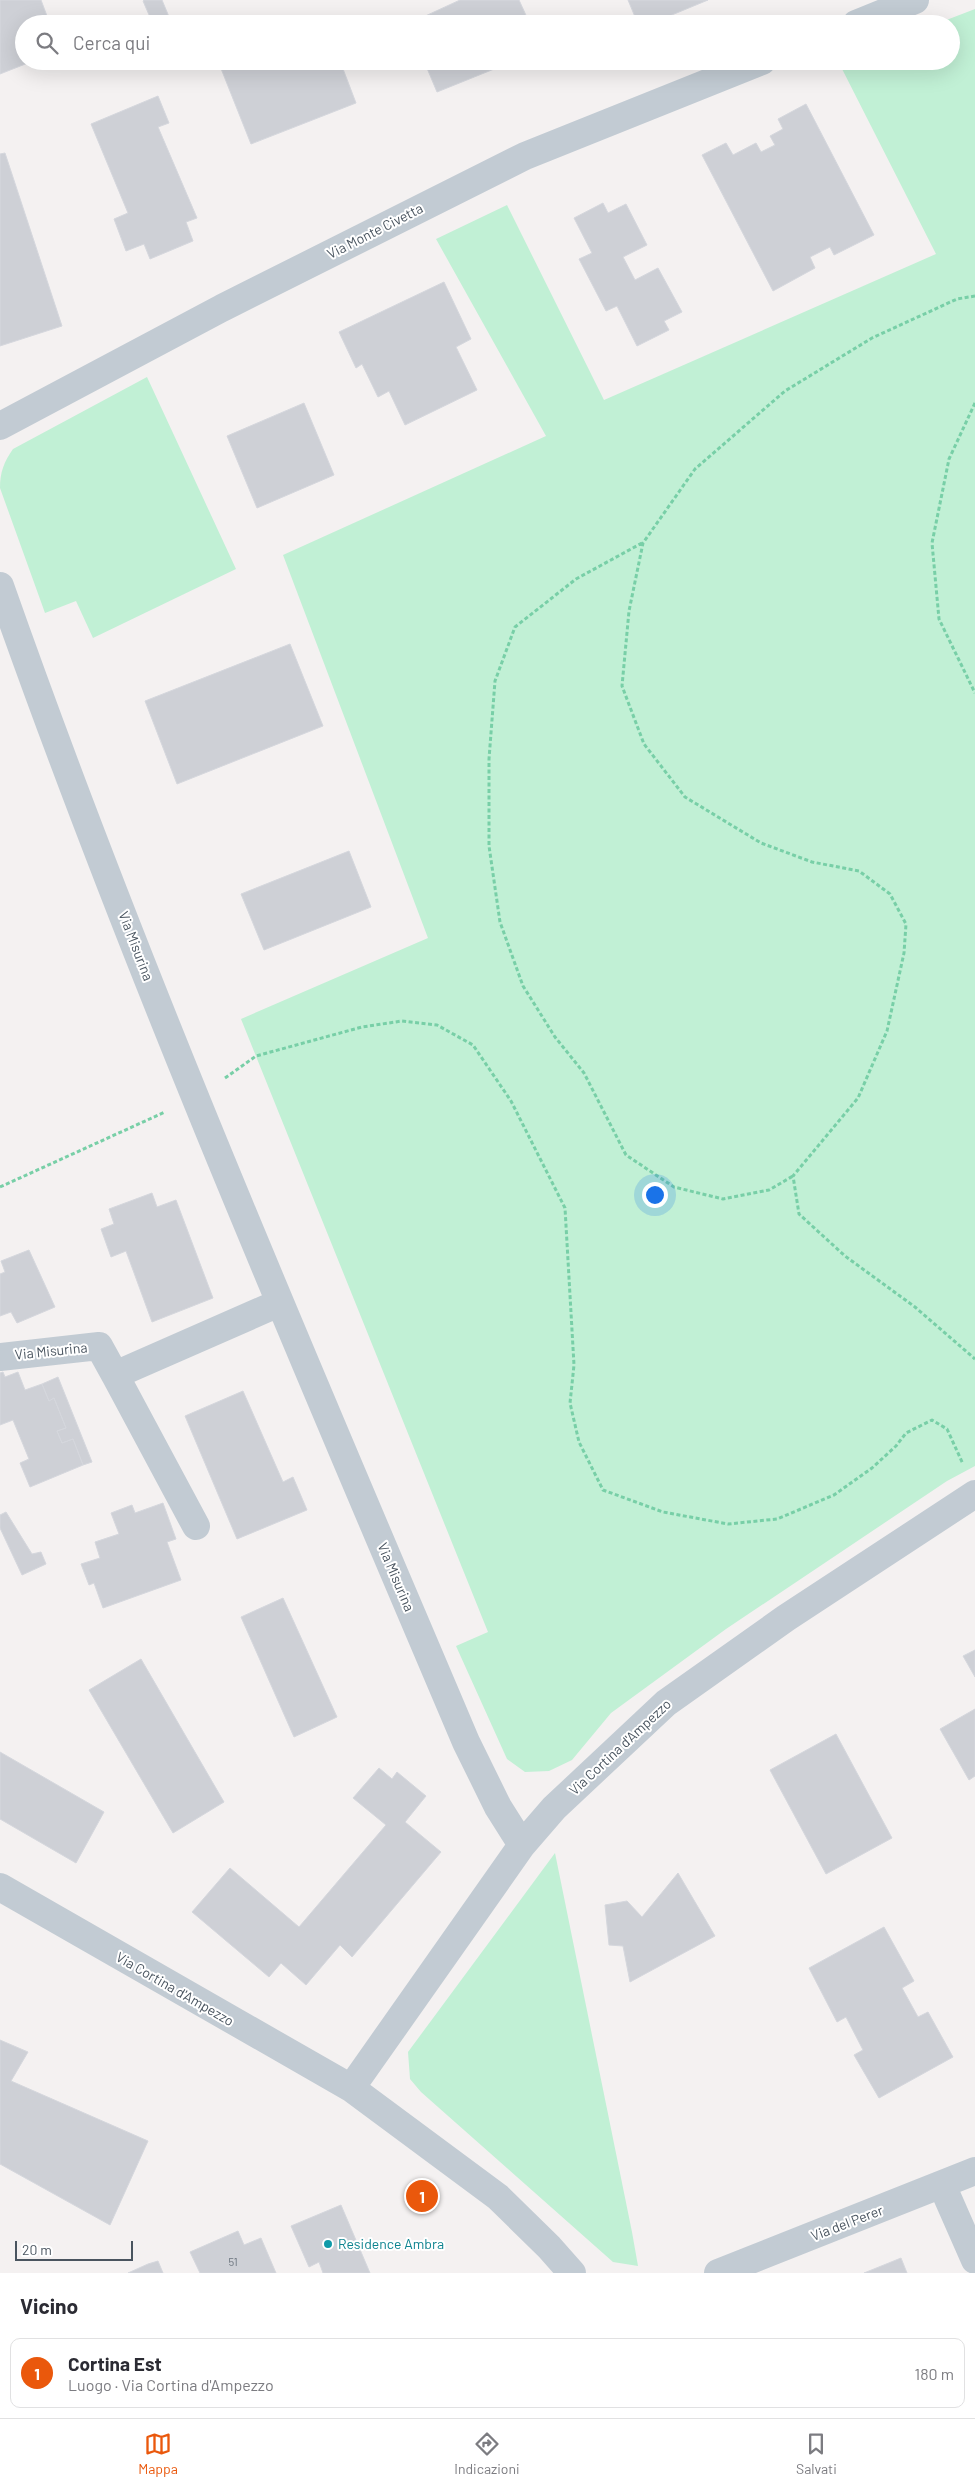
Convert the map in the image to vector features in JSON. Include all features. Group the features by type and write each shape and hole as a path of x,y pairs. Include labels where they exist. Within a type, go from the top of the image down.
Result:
{"street":[{"path":"878,15 916,0"},
{"name":"Via Monte Civetta","path":"0,426 222,308 525,156 740,70"},
{"name":"Via Misurina","path":"0,586 90,830 195,1099 466,1742 498,1807 522,1845"},
{"path":"115,1375 280,1303"},
{"name":"Via Misurina","path":"0,1357 99,1346 196,1526"},
{"name":"Via Cortina d'Ampezzo","path":"351,2088 522,1845 554,1808 666,1703 971,1484"},
{"name":"Via Cortina d'Ampezzo","path":"0,1887 351,2088 498,2198 549,2247 572,2273"},
{"name":"Via del Perer","path":"718,2273 975,2171"},
{"path":"942,2185 975,2260"}],"path":[{"path":"643,543 576,579 515,627 495,681 489,759 490,846 500,922 523,986 555,1037 584,1073 626,1155 674,1187 723,1199 769,1190 793,1176 858,1098 887,1031 904,953 906,924 890,894 859,871 812,862 760,843 685,797 644,744 622,686 629,611 643,543 695,469 785,391 872,338 957,299 975,296"},
{"path":"975,403 949,459 932,543 939,619 975,693"},
{"path":"0,1187 29,1176 134,1125 195,1099 256,1056 362,1027 402,1021 437,1025 473,1045 511,1101 565,1208 574,1365 570,1402 579,1442 603,1490 663,1512 728,1524 776,1520 834,1495 872,1468 896,1446 906,1433 932,1420 947,1428 971,1484"},
{"path":"793,1176 800,1214 845,1256 915,1307 975,1359"}],"green space":[{"path":"975,9 975,1466 947,1481 726,1629 611,1713 572,1760 549,1771 525,1772 507,1759 456,1646 488,1632 241,1019 428,938 283,555 546,436 436,239 507,205 604,400 936,254 843,70 960,70 959,15"},
{"path":"147,377 236,569 93,638 76,601 45,613 0,488 2,472 13,449"},
{"path":"555,1853 638,2266 613,2262 421,2092 410,2079 408,2052"}],"building":[{"path":"0,0 41,0 47,15 15,15 15,68 0,74"},
{"path":"162,0 168,15 149,15 143,1"},
{"path":"460,0 519,0 526,15 428,15"},
{"path":"628,0 708,0 672,15 634,15"},
{"path":"222,70 343,70 356,103 251,144"},
{"path":"428,70 492,70 437,92"},
{"path":"158,96 169,123 158,127 197,218 186,222 193,241 150,259 144,244 126,251 114,219 128,213 91,124"},
{"path":"806,104 874,235 834,255 830,247 810,257 815,268 773,291 702,155 726,143 733,155 756,143 761,152 775,145 770,136 783,129 778,119"},
{"path":"5,153 62,326 0,346 0,154"},
{"path":"603,203 608,213 626,204 647,245 623,257 635,280 658,268 682,312 664,321 669,330 637,346 617,306 606,311 579,259 592,253 574,218"},
{"path":"444,282 471,339 456,347 477,390 405,425 389,391 378,397 362,364 356,368 339,332"},
{"path":"304,403 334,475 257,508 227,436"},
{"path":"290,644 323,726 177,784 145,701"},
{"path":"349,851 371,907 264,950 241,894"},
{"path":"152,1193 157,1207 176,1200 213,1298 152,1322 126,1251 111,1257 101,1229 114,1224 109,1209"},
{"path":"29,1250 55,1307 17,1323 11,1312 0,1316 0,1274 5,1272 1,1261"},
{"path":"3,1372 5,1377 18,1372 25,1390 42,1384 49,1401 54,1398 66,1428 57,1431 62,1443 73,1439 83,1465 30,1487 20,1463 29,1459 13,1420 0,1425 0,1373"},
{"path":"58,1377 92,1462 83,1465 73,1439 62,1443 57,1431 66,1428 54,1398 49,1401 42,1384"},
{"path":"243,1391 283,1482 293,1477 307,1510 237,1539 185,1416"},
{"path":"163,1503 176,1539 167,1542 181,1580 103,1608 94,1583 89,1585 81,1564 100,1558 95,1542 119,1534 111,1513 132,1505 135,1513"},
{"path":"6,1512 32,1554 41,1552 46,1564 22,1575 0,1528 0,1515"},
{"path":"283,1598 337,1717 294,1737 241,1617"},
{"path":"975,1650 975,1677 963,1656"},
{"path":"141,1659 224,1802 173,1833 89,1690"},
{"path":"975,1709 975,1776 969,1780 940,1729"},
{"path":"836,1734 892,1838 826,1874 770,1770"},
{"path":"0,1752 104,1812 76,1863 0,1819"},
{"path":"379,1768 392,1779 397,1772 426,1796 405,1822 441,1852 352,1957 340,1945 306,1985 281,1963 269,1977 192,1912 230,1868 299,1927 386,1825 353,1798"},
{"path":"678,1873 715,1936 630,1982 623,1946 609,1945 605,1905 627,1901 642,1917"},
{"path":"884,1927 914,1981 902,1988 918,2017 928,2012 953,2057 879,2098 854,2055 863,2050 846,2017 837,2022 809,1968"},
{"path":"0,2040 28,2052 11,2081 148,2141 110,2225 0,2164"},
{"path":"419,2182 436,2195 425,2209 408,2196"},
{"name":"Residence Ambra","path":"341,2205 370,2273 323,2273 319,2262 309,2267 291,2226"},
{"path":"238,2231 244,2245 261,2238 276,2273 200,2273 190,2252"},
{"path":"901,2258 907,2273 864,2273"},
{"path":"158,2261 163,2273 128,2273 148,2264"}],"place":[{"name":"Cortina Est","path":"422,2196"},
{"name":"Residence Ambra","path":"328,2244"}]}
